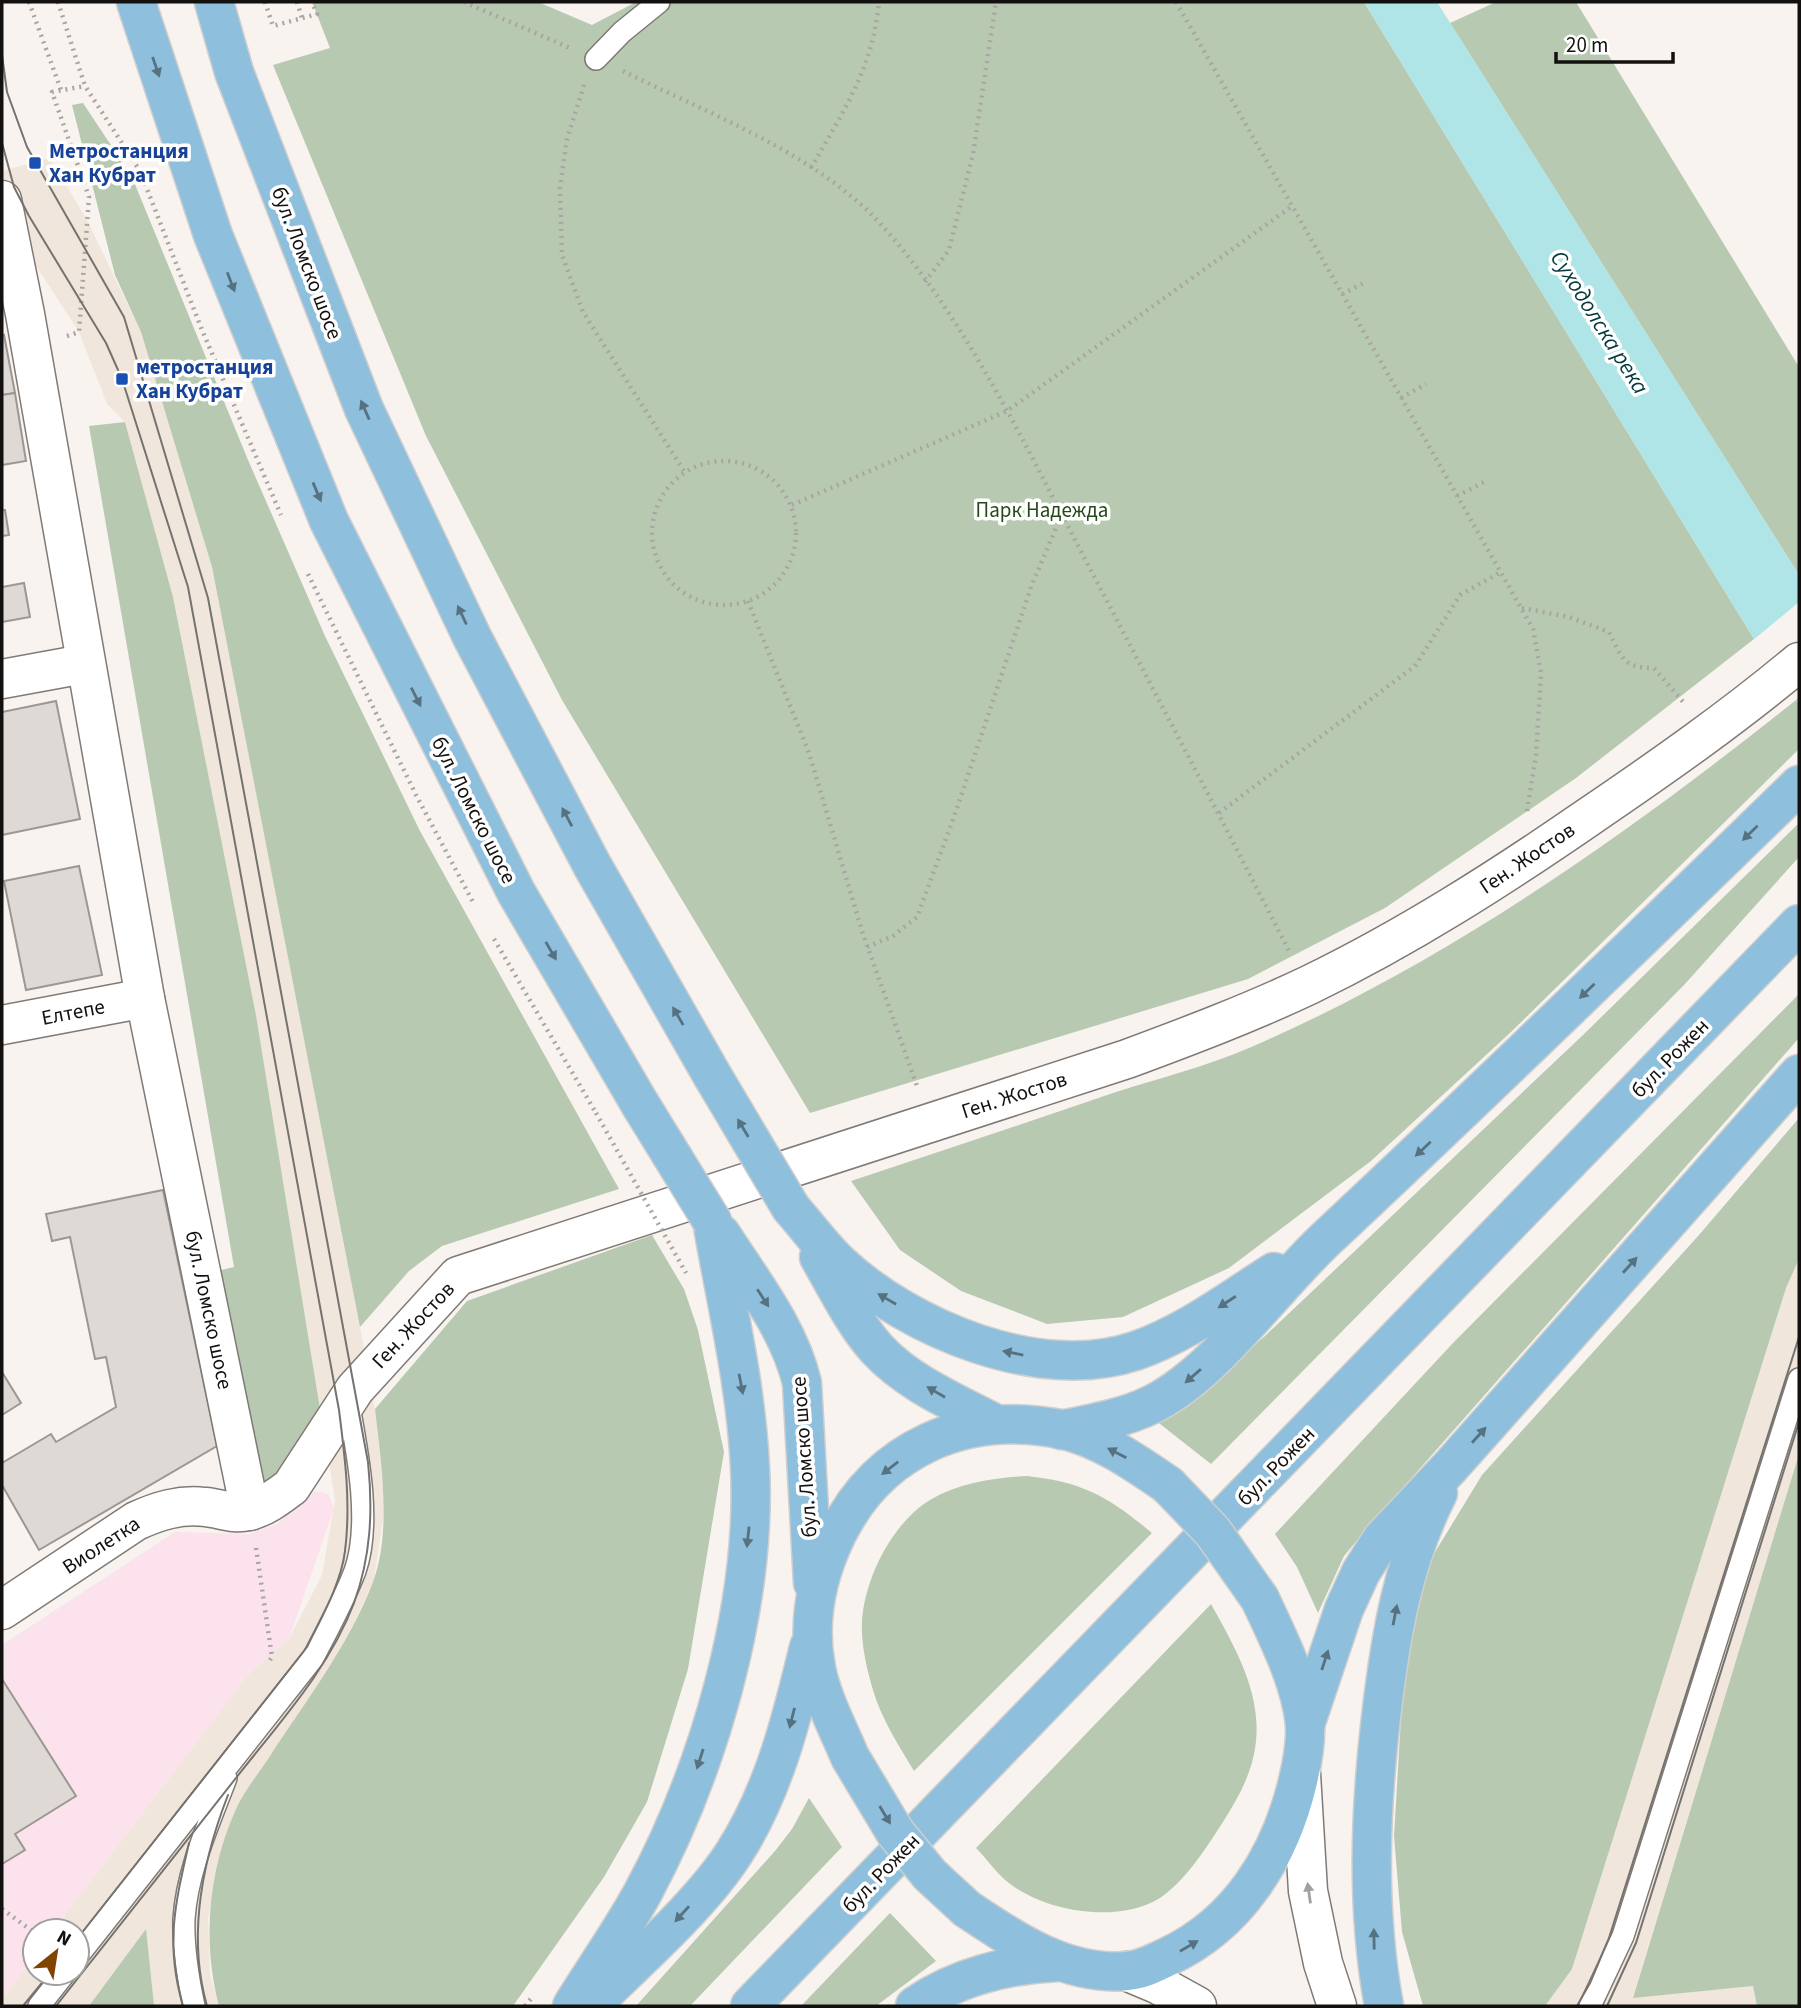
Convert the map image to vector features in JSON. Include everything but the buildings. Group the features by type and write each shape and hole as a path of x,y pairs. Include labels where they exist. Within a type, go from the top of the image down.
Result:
{"main road":[{"name":"бул. Ломско шосе","path":"136,2 213,235 329,521 516,892 640,1104 770,1310 797,1363 802,1383 816,1666 824,1696 850,1757 895,1832 930,1875 967,1909 1020,1944 1060,1962"},
{"name":"бул. Ломско шосе","path":"214,2 239,85 363,408 478,649 592,865 850,1312 878,1350 915,1380 996,1424"},
{"path":"1061,1430 1121,1416 1161,1400 1193,1377 1325,1239 1427,1146 1799,785"},
{"name":"бул. Рожен","path":"750,2006 1799,924"},
{"path":"915,2006 947,1988 1013,1967 1060,1962 1126,1971 1145,1968 1190,1947 1214,1930 1255,1882 1281,1835 1300,1769 1305,1725 1330,1644 1361,1572 1382,1539 1451,1466 1799,1074"},
{"path":"791,1208 839,1263 874,1292 947,1331 998,1350 1043,1359 1093,1359 1135,1351 1201,1319 1325,1239"},
{"path":"572,2006 642,1894 676,1821 717,1706 742,1589 750,1517 746,1410 712,1221"},
{"path":"591,2006 682,1915 733,1854 758,1807 789,1733 822,1564 844,1519 873,1480 920,1444 967,1428 996,1424 1061,1430 1114,1450 1168,1485 1213,1532 1260,1599 1293,1678 1305,1725"},
{"path":"1384,2006 1374,1950 1372,1790 1389,1652 1400,1593 1413,1550 1426,1515 1451,1466"}],"street":[{"name":"бул. Ломско шосе","path":"2,200 19,327 145,998 250,1511"},
{"name":"Ген. Жостов","path":"250,1511 291,1487 348,1399 458,1276 1127,1059 1219,1025 1309,985 1398,938 1507,873 1753,700 1799,663"},
{"path":"2,679 84,664"},
{"name":"Елтепе","path":"2,1026 145,998"},
{"name":"Виолетка","path":"6,1598 136,1521 158,1511 181,1506 206,1507 231,1513 250,1511"},
{"path":"1300,1769 1308,1891 1323,1963 1337,2006"},
{"path":"1126,1971 1197,2006"}],"lane":[{"path":"596,59 622,32 659,2"},
{"path":"1590,2006 1623,1936 1799,1379"},
{"path":"91,1939 313,1658 356,1568 363,1520 348,1399"},
{"path":"194,2006 186,1968 184,1918 197,1858 233,1760"},
{"path":"39,2006 54,1987"}],"path":[{"path":"29,2 61,90"},
{"path":"19,327 79,332 89,197 52,92 85,86 58,2"},
{"path":"265,2 272,26 317,14 313,2"},
{"path":"297,2 302,18"},
{"path":"464,2 596,59 811,168 869,212 925,282 1007,411 1309,985"},
{"path":"811,168 861,81 876,35 879,2"},
{"path":"925,282 949,250 973,154 996,2"},
{"path":"1176,2 1533,628 1541,673 1531,797 1507,873"},
{"path":"596,59 579,97 567,139 560,187 562,255 583,312 684,471"},
{"path":"792,505 1007,411 1292,207"},
{"path":"1342,294 1366,282"},
{"path":"1401,398 1426,384"},
{"path":"719,462 751,467 769,478 792,505 796,535 792,556 782,576 767,591 748,601 727,606 706,603 678,588 658,563 652,543 653,522 659,501 684,471 719,462"},
{"path":"1457,496 1484,482"},
{"path":"867,947 893,936 917,917 954,817 1031,587 1062,515"},
{"path":"1219,813 1415,666 1460,595 1501,572"},
{"path":"748,601 809,753 867,947 930,1122"},
{"path":"1521,608 1569,617 1609,632 1624,661 1636,668 1654,668 1681,700"},
{"path":"596,1113 686,1273 690,1285"},
{"path":"250,1511 272,1657 266,1665"},
{"path":"2,1909 21,1923"},
{"path":"525,2006 540,1987"}],"shaded area":[{"path":"50,158 87,220 141,332 212,567 375,1409 385,1506 374,1580 339,1655 236,1808 223,1848 208,1918 210,1975 219,2006 2,2006 2,2000 21,1974 21,1987 91,1987 91,1917 64,1917 247,1676 289,1639 322,1575 335,1500 256,1015 173,597 125,422 107,404 79,332 33,261 19,228 2,171"},
{"path":"1799,1259 1799,1454 1633,1997 1753,1986 1757,2006 1545,2006 1572,1969 1786,1288"},
{"path":"315,1491 328,1494 334,1508 289,1639 247,1676 64,1917 21,1917 21,1974 2,2000 2,1645 175,1532 249,1534 277,1524"}],"green space":[{"name":"Парк Надежда","path":"312,2 538,2 592,25 636,2 1364,2 1754,639 1576,778 1385,908 1248,979 810,1113 562,700 426,436 273,65 330,48"},
{"path":"1496,2 1576,2 1799,367 1799,575 1450,23"},
{"path":"83,103 132,177 248,460 325,636 420,831 619,1189 442,1246 409,1271 360,1327 212,567 141,332 115,275 72,105"},
{"path":"125,422 173,597 256,1015 321,1415 274,1486 255,1491 209,1273 234,1267 89,426"},
{"path":"1796,700 1799,705 1799,749 1511,1032 1371,1161 1229,1268 1123,1317 1047,1324 961,1291 900,1250 851,1181 1217,1060 1323,1014 1395,976 1534,892 1668,799"},
{"path":"1799,823 1799,857 1684,985 1211,1464 1155,1420 1177,1411 1265,1336 1583,1035"},
{"path":"1799,994 1799,1038 1344,1556 1318,1613 1297,1567 1275,1534 1453,1343"},
{"path":"1799,1118 1799,1259 1786,1288 1572,1969 1545,2006 1423,2006 1402,1932 1394,1836 1401,1718 1418,1580 1482,1475 1699,1235"},
{"path":"652,1235 684,1289 698,1330 724,1452 688,1669 647,1802 604,1877 513,2006 219,2006 211,1957 211,1907 219,1857 227,1833 243,1796 352,1629 379,1562 384,1519 375,1409 467,1301"},
{"path":"1799,1454 1799,2006 1757,2006 1753,1986 1633,1998"},
{"path":"1027,1476 1064,1482 1094,1493 1152,1533 914,1771 881,1711 868,1671 862,1621 866,1596 877,1564 905,1521 930,1500 977,1482"},
{"path":"1211,1604 1245,1673 1254,1702 1257,1732 1252,1761 1243,1787 1201,1855 1178,1883 1160,1898 1125,1910 1085,1912 1065,1908 1046,1903 1013,1886 976,1848"},
{"path":"809,1798 842,1847 690,2006 636,2006 775,1851 792,1829"},
{"path":"890,1913 936,1961 876,2006 801,2006"},
{"path":"146,1929 154,2006 89,2006"}],"water":[{"name":"Суходолска река","path":"1364,2 1437,2 1799,575 1799,705 1754,639"}],"pier":[{"path":"1799,602 1799,697 1793,702 1752,641"}],"tram line":[{"path":"2,55 7,92 27,147 124,317 208,598 368,1462 370,1498 367,1551 360,1585 344,1627 317,1673 286,1716 56,2006"},
{"path":"2,143 14,187 106,343 122,379 188,587 339,1410 347,1498 347,1533 343,1563 330,1600 307,1647 91,1921"},
{"path":"1577,2006 1609,1938 1799,1337"},
{"path":"1607,2006 1636,1943 1799,1422"},
{"path":"207,2006 198,1953 200,1899 211,1846 228,1795"},
{"path":"183,2006 174,1963 173,1943 176,1905 189,1843"},
{"path":"23,2006 39,1987"}],"place":[{"name":"Метростанция Хан Кубрат","path":"35,163"},
{"name":"метростанция Хан Кубрат","path":"122,379"}]}
